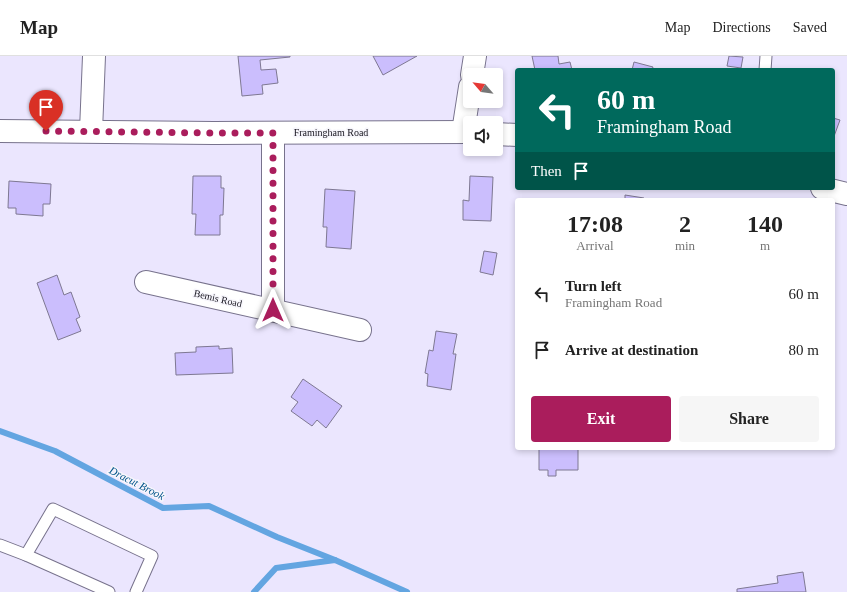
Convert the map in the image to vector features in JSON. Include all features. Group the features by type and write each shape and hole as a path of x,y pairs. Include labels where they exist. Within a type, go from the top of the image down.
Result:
{"street":[{"path":"91,131 94,56"},
{"path":"473,68 475,56"},
{"name":"Framingham Road","path":"0,131 214,133 463,132"},
{"path":"273,133 273,310"},
{"path":"503,134 515,135"},
{"path":"830,190 847,194"},
{"name":"Bemis Road","path":"146,282 360,330"}],"lane":[{"path":"765,68 766,56"},
{"path":"26,555 53,509 152,556 136,592"},
{"path":"0,545 109,592"}],"building":[{"path":"238,56 290,57 260,60 261,70 276,69 278,83 262,85 263,94 242,96"},
{"path":"373,56 417,56 383,75"},
{"path":"532,56 558,56 559,64 570,62 572,68 535,68"},
{"path":"729,56 743,57 741,68 727,66"},
{"path":"634,62 653,67 653,68 632,68"},
{"path":"835,119 840,120 835,134"},
{"path":"193,176 221,176 221,188 224,188 223,215 220,215 220,235 195,235 196,214 192,214"},
{"path":"470,176 493,177 491,221 463,220 463,200 469,201"},
{"path":"9,181 51,184 50,204 43,204 43,216 16,214 16,208 8,208"},
{"path":"325,189 355,191 351,249 326,247 327,227 323,227"},
{"path":"625,195 644,198 625,198"},
{"path":"484,251 497,253 493,275 480,272"},
{"path":"57,275 64,295 71,292 80,317 76,319 81,331 58,340 37,283"},
{"path":"436,331 457,334 453,354 456,354 451,390 427,386 428,374 425,373 429,350 433,351"},
{"path":"219,346 219,349 232,348 233,373 176,375 175,353 196,352 196,347"},
{"path":"303,379 342,406 326,428 317,420 312,426 291,411 298,402 291,397"},
{"path":"539,450 578,450 578,470 556,470 556,476 548,476 548,470 539,470"},
{"path":"803,572 806,592 737,592 737,589 778,583 777,576"}],"waterway":[{"name":"Dracut Brook","path":"0,431 55,451 163,508 209,506 277,537 335,560"},
{"name":"Dracut Brook","path":"254,592 276,568 335,560 407,592"}],"route":[{"path":"46,131 273,133 273,310"}]}
